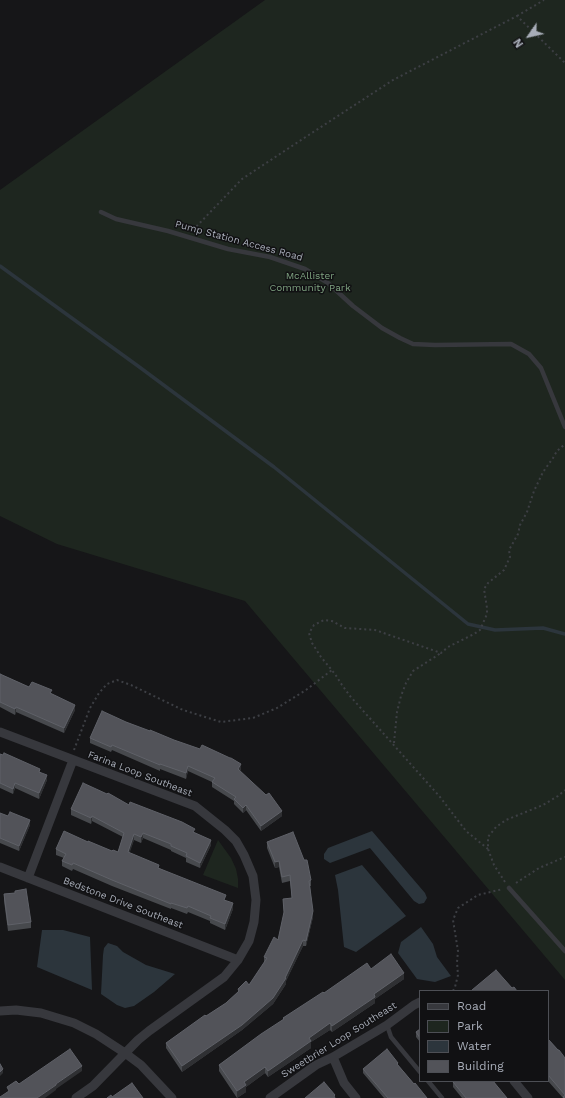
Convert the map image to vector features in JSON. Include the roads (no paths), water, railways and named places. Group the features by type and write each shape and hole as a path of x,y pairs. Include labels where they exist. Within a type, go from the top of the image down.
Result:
{"street":[{"name":"Farina Loop Southeast","path":"0,732 195,806 225,830 236,841 253,876 256,900 254,922 249,941 238,960 224,978 149,1031 136,1042 93,1086 76,1098"},
{"path":"28,878 74,760"},
{"name":"Bedstone Drive Southeast","path":"0,867 238,960"},
{"name":"Sweetbrier Loop Southeast","path":"271,1098 316,1065 333,1057 387,1025 419,1002"},
{"path":"0,1011 16,1010 40,1012 74,1023 96,1034 126,1053 172,1098"},
{"path":"333,1057 344,1083 356,1098"},
{"path":"515,1082 528,1098"}],"lane":[{"name":"Pump Station Access Road","path":"101,212 116,219 168,231 228,249 270,257 305,269 328,283 353,306 382,328 413,344 511,344 530,354 540,368 565,427"},
{"path":"510,888 565,951"},
{"path":"387,1025 391,1037 419,1071"},
{"path":"429,1082 442,1098"}],"water":[{"path":"372,831 425,893 427,898 424,903 419,904 414,901 370,848 330,863 324,859 324,854 328,848"},
{"path":"362,865 406,916 356,952 344,947 335,875"},
{"path":"421,927 433,944 437,957 451,976 435,982 417,979 398,953 401,942"},
{"path":"42,930 63,930 90,937 92,990 37,967"},
{"path":"108,943 117,946 123,952 146,965 175,974 154,992 134,1006 125,1008 117,1005 101,994 103,955 104,948"}],"waterway":[{"path":"0,266 274,467 468,624 495,630 543,628 565,634"}],"park label":[{"name":"McAllister Community Park","path":"310,282"}]}
